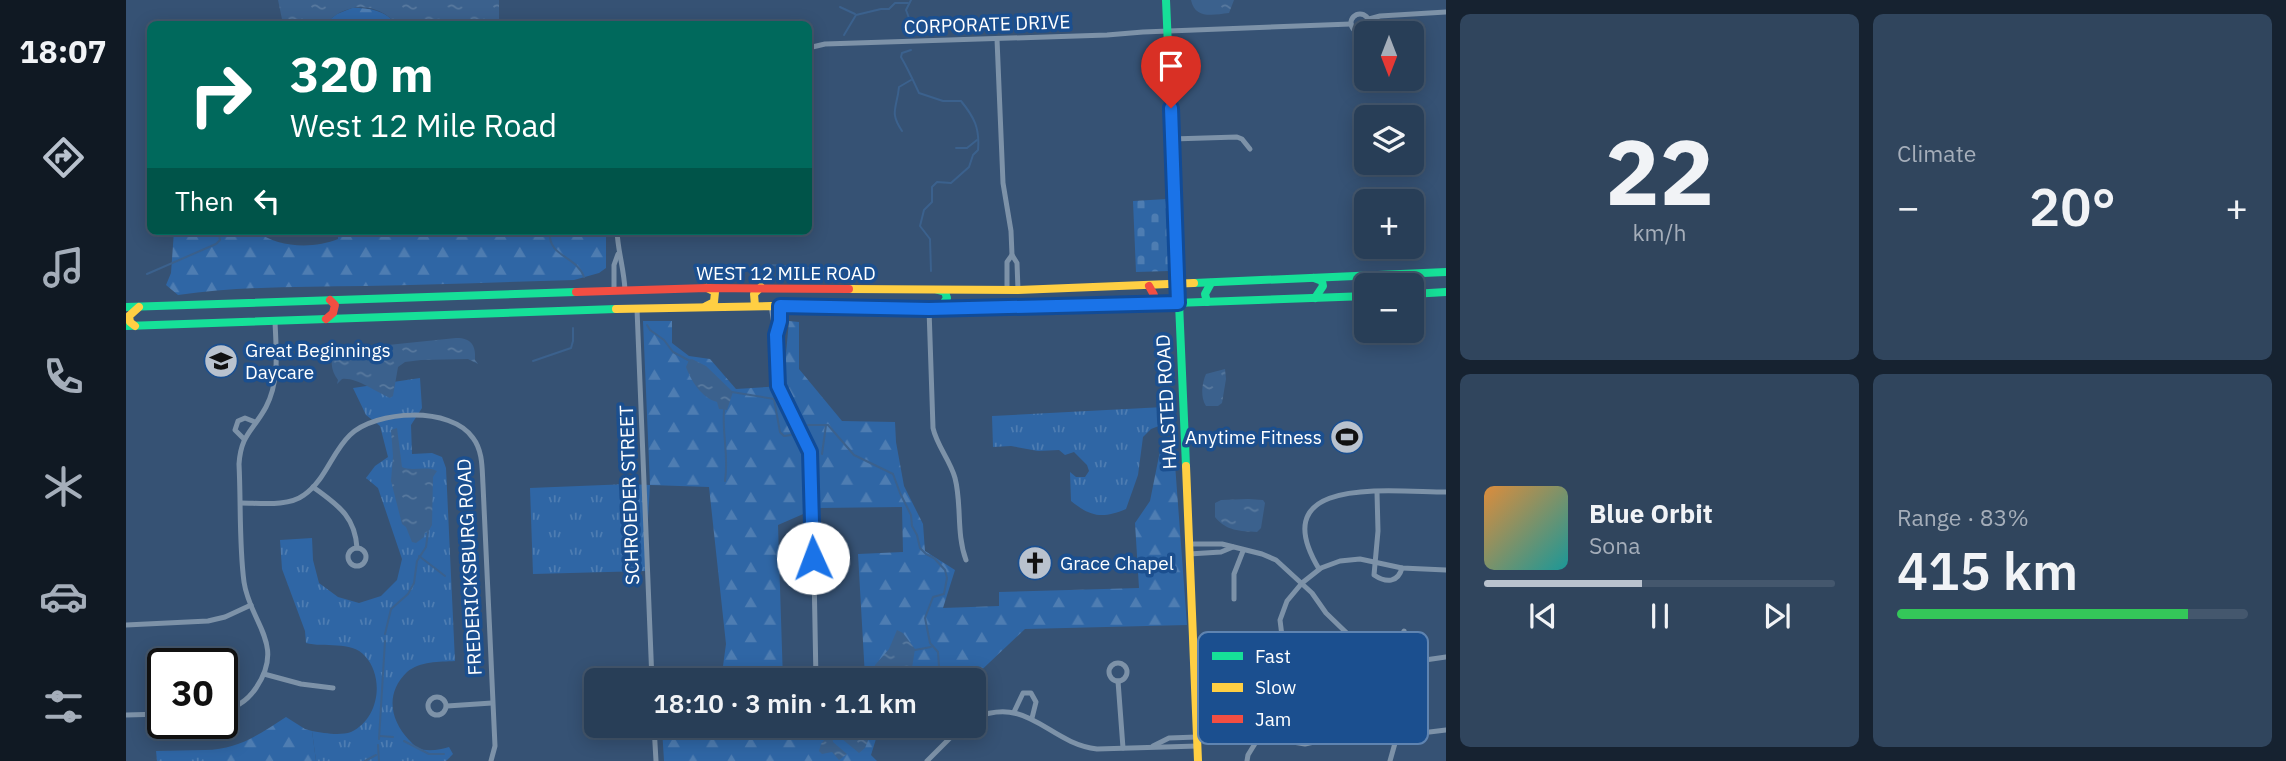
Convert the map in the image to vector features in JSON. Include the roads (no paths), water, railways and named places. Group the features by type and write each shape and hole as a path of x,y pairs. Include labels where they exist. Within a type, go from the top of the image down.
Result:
{"main road":[{"name":"HALSTED ROAD","path":"1166,0 1198,761"},
{"name":"WEST 12 MILE ROAD","path":"1424,273 1446,272"},
{"name":"WEST 12 MILE ROAD","path":"126,307 614,290 761,287 1018,290 1354,277"},
{"path":"1314,278 1322,281 1323,287 1315,298"},
{"path":"1207,302 1205,294 1211,283"},
{"path":"1140,305 1152,298 1153,290 1149,286"},
{"path":"755,306 754,294 761,287"},
{"path":"703,307 716,299 715,292 707,288"},
{"path":"1053,307 1053,297 1065,288"},
{"path":"929,309 943,304 947,298 945,292 937,289"},
{"path":"619,309 624,304 625,290"},
{"path":"1424,293 1446,292"},
{"path":"483,313 481,305 488,295"},
{"name":"WEST 12 MILE ROAD","path":"131,326 619,309 755,306 929,309 1053,307 1354,296"},
{"path":"326,319 332,316 335,310 335,305 330,300"},
{"path":"131,326 129,316 139,307"}],"street":[{"path":"1369,19 1369,26 1364,32 1354,30 1351,24 1356,15 1369,19 1446,12"},
{"name":"CORPORATE DRIVE","path":"812,47 825,44 1351,24"},
{"path":"998,39 1003,183 1012,255 1017,263 1018,290"},
{"path":"1172,139 1237,137 1250,149"},
{"path":"614,290 618,235"},
{"path":"618,254 624,264 625,290"},
{"path":"1007,290 1007,262 1012,255"},
{"path":"776,306 778,386 808,444 812,459 816,668"},
{"name":"SCHROEDER STREET","path":"637,309 651,668"},
{"path":"929,309 933,428 936,440 956,480 959,537 966,560"},
{"path":"238,704 248,700 269,662 267,638 245,589 239,464 240,447 265,408 274,387 277,366 275,321"},
{"name":"FREDERICKSBURG ROAD","path":"241,503 293,501 305,495 349,435 365,424 381,418 430,415 461,425 473,438 481,453 495,746 491,761"},
{"path":"244,439 235,430 238,421 245,418 255,422"},
{"path":"313,486 343,509 352,523 356,548"},
{"path":"1319,569 1306,546 1304,523 1314,507 1330,497 1377,492 1446,492"},
{"path":"1377,492 1378,531 1374,575 1386,581 1399,577 1402,568"},
{"path":"1189,549 1222,544 1270,557 1312,593 1326,614 1344,632"},
{"path":"1234,599 1234,573 1243,551"},
{"path":"1282,632 1280,620 1287,601 1302,583 1319,569 1340,561 1360,559 1402,568 1446,570"},
{"path":"126,625 208,621 251,605"},
{"path":"1428,660 1446,657"},
{"path":"264,674 301,684 333,688"},
{"path":"1118,681 1123,748"},
{"path":"1013,712 1023,693 1031,693 1036,702 1032,719"},
{"path":"447,706 492,703"},
{"path":"986,714 1013,712 1032,719 1067,741 1084,747 1153,746 1169,738 1198,742"},
{"path":"126,715 147,714"},
{"path":"1428,732 1446,730"},
{"path":"655,738 656,761"},
{"path":"927,761 950,738"},
{"path":"1247,761 1255,744"},
{"path":"1390,761 1395,744"}],"water":[{"path":"278,0 499,0 499,21 393,21 376,10 360,7 344,11 328,21 282,21"},
{"path":"1191,0 1234,0 1229,13 1211,15 1196,10"},
{"path":"466,339 472,344 478,364 468,359 405,362 398,367 393,396 390,398 353,380 342,379 337,384 338,380 333,372 333,356 336,348 340,346 388,345"},
{"path":"692,359 706,366 733,392 727,410 719,409 717,402 702,393 694,383 686,367"},
{"path":"1225,369 1222,403 1218,406 1206,406 1202,390 1206,374"},
{"path":"397,428 402,467 437,471 433,477 432,525 416,543 412,542 402,524 391,481 391,430"},
{"path":"1221,500 1263,500 1265,503 1261,528 1257,532 1229,528 1215,517 1215,503"},
{"path":"897,630 903,633 915,649 912,668 874,668 889,649"},
{"path":"826,738 832,738 833,742 847,754 839,760 832,752 822,754 819,751"},
{"path":"841,738 869,738 865,748 859,753"}],"waterway":[{"path":"911,0 906,10 915,34"},
{"path":"844,35 856,15 889,9 895,3 908,3"},
{"path":"840,7 855,14"},
{"path":"911,50 902,53 901,57 919,93 943,101 961,101 973,118 978,135 978,150 969,167 951,183 937,182 932,187 932,202 924,210 920,226 930,239 931,271"},
{"path":"902,131 895,114 899,87 911,80"},
{"path":"956,148 967,148 977,140"},
{"path":"147,274 216,244 220,240 219,235"},
{"path":"550,235 557,251 575,264 584,277"},
{"path":"773,265 829,270 860,269"},
{"path":"647,325 673,352 690,361"},
{"path":"533,361 571,348 573,328"},
{"path":"732,392 774,399 780,432 784,436 791,435"},
{"path":"724,410 725,481"},
{"path":"808,425 828,425 854,455 893,474 911,515 920,548 945,570 947,578 944,594 933,597 925,618 930,643 938,652 939,668"},
{"path":"822,454 826,425"},
{"path":"385,634 391,609 408,594 414,583 417,561 426,547 428,532"},
{"path":"419,556 445,576"},
{"path":"379,739 385,641"},
{"path":"915,650 931,647"},
{"path":"380,736 393,737"},
{"path":"404,741 429,754 444,754"},
{"path":"378,745 379,761"},
{"path":"365,761 376,755"}],"place":[{"name":"Great Beginnings Daycare","path":"221,361"},
{"name":"Anytime Fitness","path":"1347,437"},
{"name":"Grace Chapel","path":"1035,563"}]}
